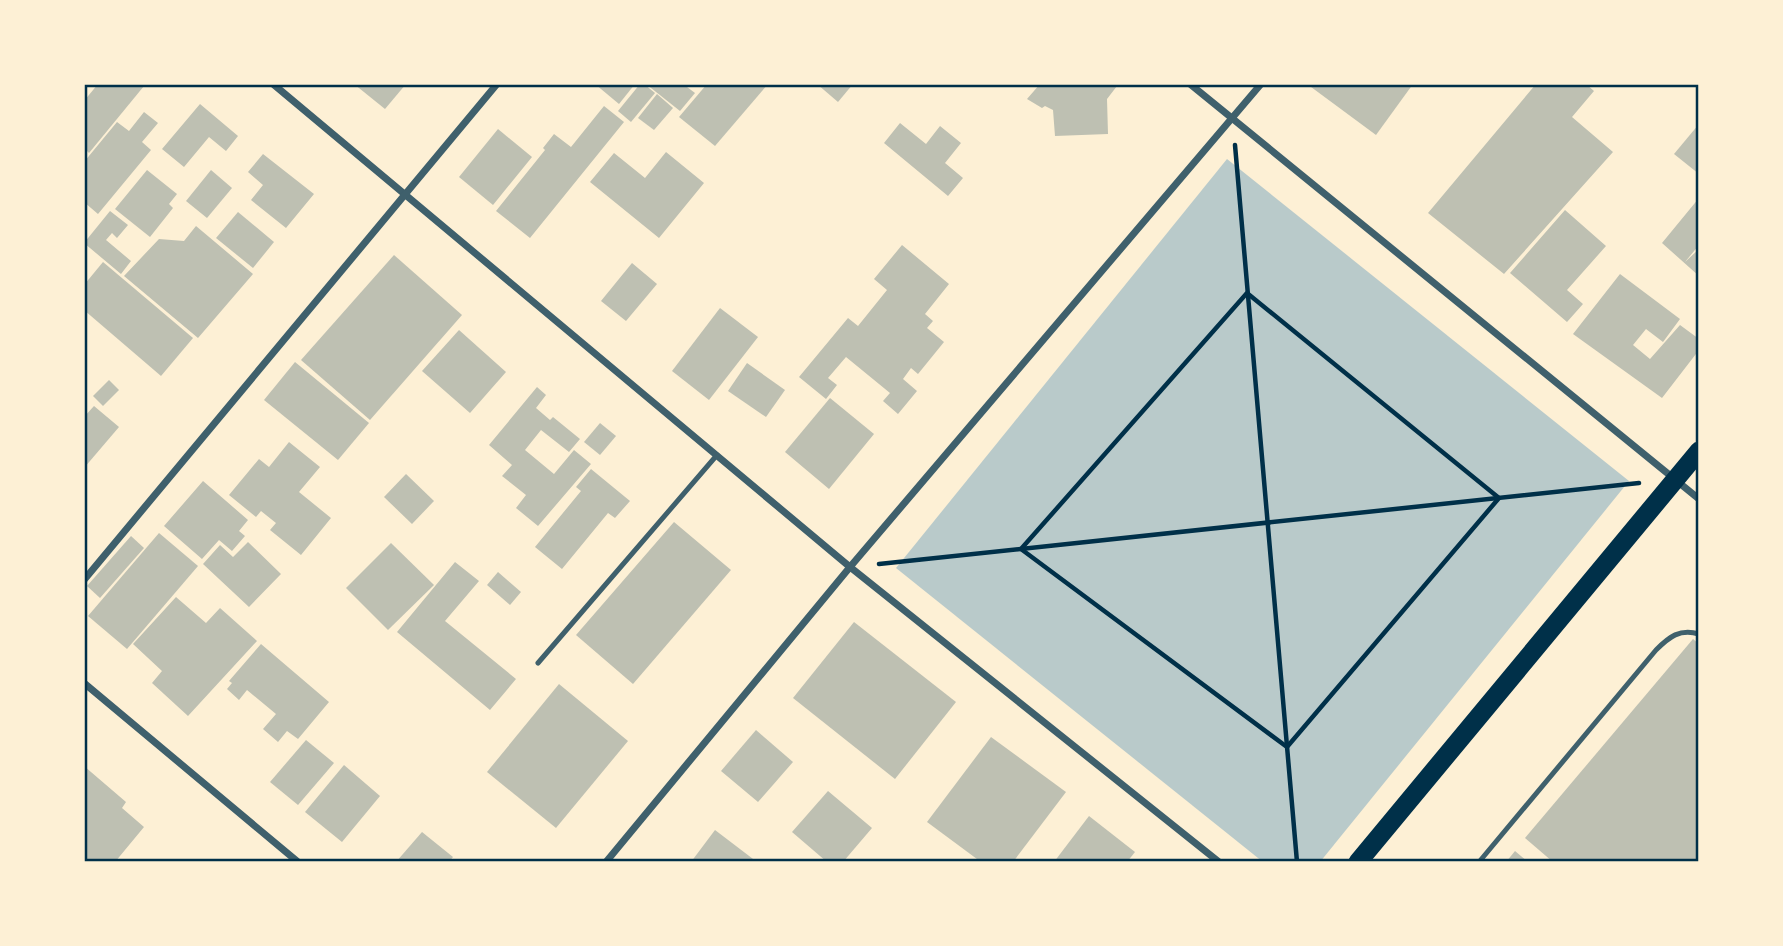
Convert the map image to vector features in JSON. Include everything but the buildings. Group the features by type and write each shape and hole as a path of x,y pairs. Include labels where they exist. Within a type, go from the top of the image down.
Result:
{"highway":[{"path":"1358,862 1699,451"}],"street":[{"path":"273,84 850,567 1219,862"},
{"path":"84,580 497,84"},
{"path":"1190,84 1699,499"},
{"path":"606,862 850,567 1261,84"},
{"path":"84,683 298,862"}],"lane":[{"path":"538,663 716,455"},
{"path":"1479,862 1656,650 1679,632 1699,634"}],"path":[{"path":"1233,119 1297,862"},
{"path":"1248,293 1499,498"},
{"path":"1021,549 1248,293"},
{"path":"850,567 1675,480"},
{"path":"1287,747 1499,498"},
{"path":"1021,549 1287,747"}],"shaded area":[{"path":"1227,159 1629,481 1320,862 1263,862 896,568"}]}
